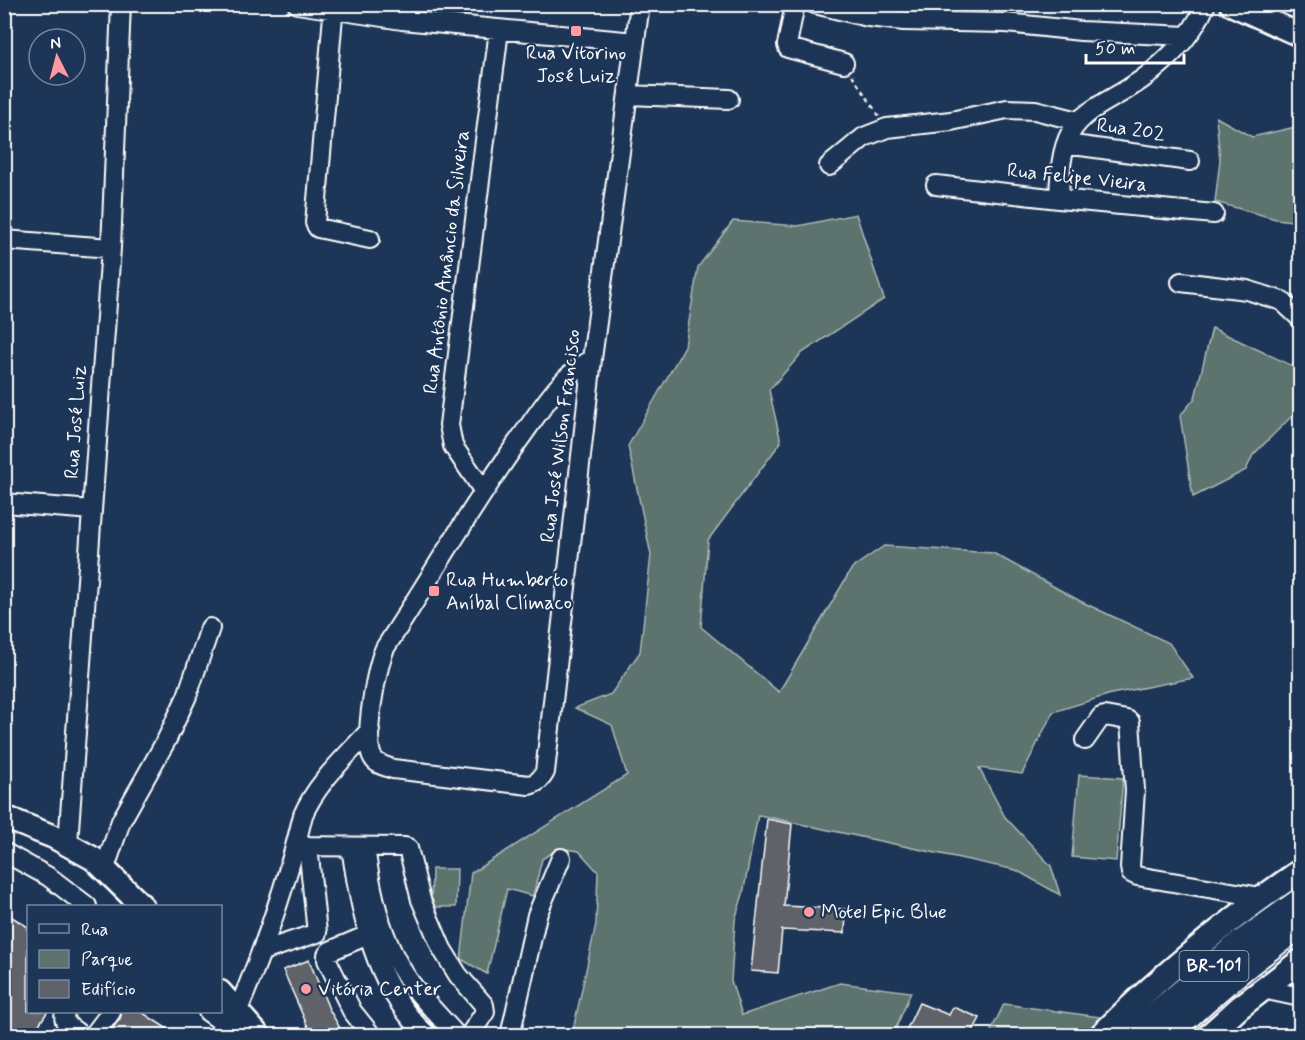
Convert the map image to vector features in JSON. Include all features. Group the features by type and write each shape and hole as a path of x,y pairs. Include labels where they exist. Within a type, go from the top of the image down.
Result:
{"highway":[{"name":"BR-101","path":"1131,1035 1239,946 1300,902"},
{"name":"BR-101","path":"1166,1035 1231,977 1300,925"}],"main road":[{"path":"1231,4 1300,34"},
{"path":"4,817 36,828 68,843 105,868 141,905"},
{"path":"1100,1035 1195,948 1300,871"},
{"path":"1208,1035 1300,961"},
{"path":"222,994 259,1035"}],"street":[{"name":"Rua José Luiz","path":"68,843 111,248 121,4"},
{"path":"297,4 334,7 374,16 635,42"},
{"name":"Rua José Wilson Francisco","path":"370,730 371,754 374,760 393,769 529,785 542,779 545,772 592,359 640,4"},
{"path":"795,4 788,48 844,63"},
{"path":"815,4 868,17 904,21 1006,23 1081,31 1187,36"},
{"path":"1059,199 1060,172 1066,144 1078,121 1145,77 1187,36 1206,4"},
{"path":"334,7 315,223 318,228 370,239"},
{"name":"Rua Antônio Amâncio da Silveira","path":"483,490 453,446 449,425 500,30"},
{"path":"628,94 729,99"},
{"path":"829,166 864,137 887,128 951,121 1007,109 1035,110 1078,121"},
{"name":"Rua 202","path":"1066,144 1190,161"},
{"name":"Rua Felipe Vieira","path":"936,185 1214,214"},
{"path":"4,240 111,248"},
{"path":"1181,282 1247,290 1282,302 1300,318"},
{"path":"263,951 317,933 302,846 303,815 314,792 370,730 377,671 385,648 483,490 557,388 571,372 592,359"},
{"path":"4,503 92,510"},
{"path":"105,868 121,821 167,739 187,696 210,628"},
{"path":"1085,740 1101,717 1130,722 1135,790 1131,873 1137,876 1262,897"},
{"path":"302,846 405,847 409,851 421,900 442,949 458,975 484,1005 484,1012 469,1035"},
{"path":"238,1010 263,951 302,846"},
{"path":"358,847 359,900 368,935 390,989 419,1028 428,1035"},
{"path":"358,847 378,918 394,955 416,990 457,1035"},
{"path":"4,852 49,877 86,905"},
{"path":"510,1035 537,915 561,858"},
{"path":"368,935 330,951 327,960 352,1011 372,1035"},
{"path":"1263,989 1300,997"},
{"path":"64,1013 65,1023 82,1035"},
{"path":"93,1035 110,1013"},
{"path":"211,1013 235,1031 253,1035"}],"path":[{"path":"844,63 887,128"}],"green space":[{"path":"1216,117 1252,137 1300,126 1300,222 1276,219 1215,202 1220,160"},
{"path":"856,214 884,299 802,353 769,390 781,442 708,540 701,627 779,692 852,568 884,546 993,553 1080,601 1169,643 1193,678 1111,694 1053,712 1022,774 979,768 1005,817 1051,866 1060,895 1016,870 758,815 743,894 735,920 731,981 742,1015 840,983 911,992 893,1035 572,1035 596,924 598,872 579,851 559,848 542,859 533,896 507,889 487,974 461,959 471,873 627,775 612,725 575,708 611,694 640,652 651,555 628,446 685,346 698,267 733,221 798,226"},
{"path":"1212,328 1299,369 1296,412 1253,455 1246,470 1193,497 1180,416 1195,398"},
{"path":"1079,775 1123,778 1116,861 1072,857"},
{"path":"432,869 457,869 456,907 431,907"},
{"path":"1004,1004 1100,1017 1084,1035 989,1035"}],"building":[{"path":"767,819 792,824 784,906 846,909 845,933 782,930 778,973 751,971"},
{"path":"4,912 27,926 27,1013 47,1013 32,1035 4,1035"},
{"name":"Vitória Center","path":"309,960 329,1009 344,1035 313,1035 307,1025 283,970"},
{"path":"919,1003 949,1015 953,1007 980,1018 971,1035 904,1035"},
{"path":"122,1013 143,1013 177,1035 107,1035 120,1019"}],"place":[{"name":"Rua Vitorino José Luiz","path":"576,31"},
{"name":"Rua Humberto Aníbal Clímaco","path":"434,591"},
{"name":"Motel Epic Blue","path":"809,912"},
{"name":"Vitória Center","path":"306,989"}]}
